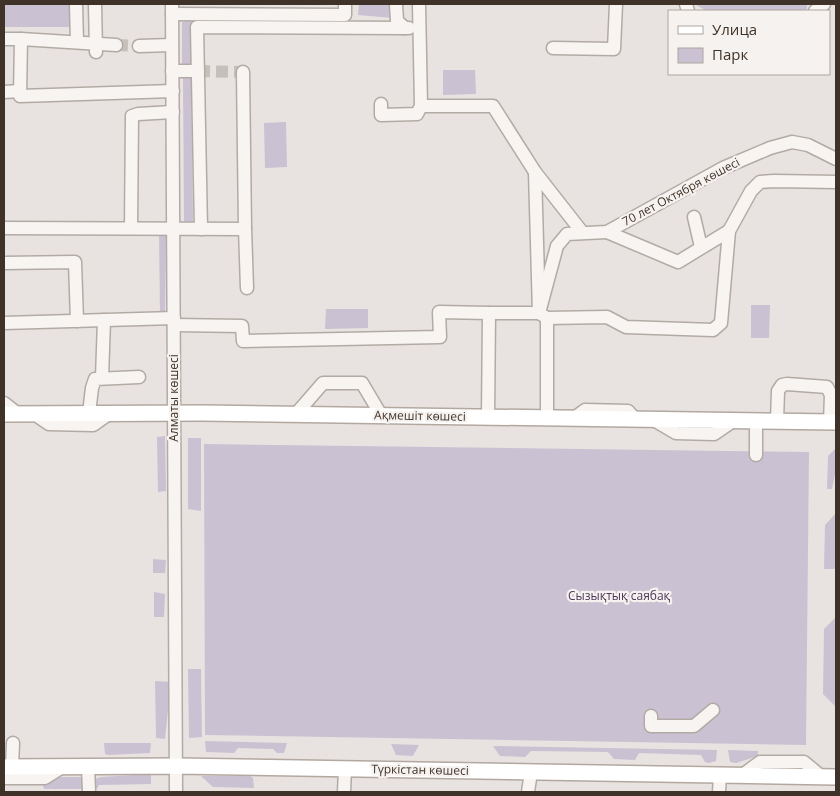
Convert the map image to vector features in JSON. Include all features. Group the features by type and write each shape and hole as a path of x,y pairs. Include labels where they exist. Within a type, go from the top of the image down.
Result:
{"main road":[{"name":"Ақмешіт көшесі","path":"18,414 296,414 833,422"},
{"name":"Түркістан көшесі","path":"7,770 64,766 177,766 829,777"}],"street":[{"path":"76,4 77,42"},
{"path":"95,4 96,47"},
{"path":"172,9 345,15 345,4"},
{"path":"396,4 397,22 405,28"},
{"path":"381,104 381,114 417,114 421,106 419,4"},
{"path":"553,48 614,49 616,4"},
{"name":"Алматы көшесі","path":"172,9 176,792"},
{"path":"201,229 197,27 419,29"},
{"path":"4,39 77,42 96,47 116,45"},
{"path":"20,39 20,96 173,91"},
{"path":"139,46 172,45"},
{"path":"172,71 198,71"},
{"path":"243,72 247,288"},
{"path":"4,92 20,91"},
{"path":"421,106 493,106 535,172 582,232"},
{"path":"132,228 132,116 173,112"},
{"name":"70 лет Октября көшесі","path":"547,418 543,316 557,246 567,234 607,232 722,168 770,148 792,142 808,145 836,159"},
{"path":"535,172 543,316"},
{"path":"4,323 104,320 242,326 243,341 440,338 439,312 607,317 626,327 713,330 720,323 729,231 751,191 760,182 836,182"},
{"path":"694,217 701,247"},
{"path":"4,228 245,229"},
{"path":"607,232 678,262 729,231"},
{"path":"4,263 75,262 77,321"},
{"path":"488,417 489,313"},
{"path":"102,378 104,320"},
{"path":"89,413 95,379 139,377"},
{"path":"296,414 323,383 345,381 362,383 381,415"},
{"path":"777,421 778,391 782,385 787,384 827,387 831,395 833,422"},
{"path":"4,403 18,414 49,424 93,425 110,413"},
{"path":"756,421 756,455"},
{"path":"651,716 651,726 694,726 713,710"},
{"path":"7,770 13,742"},
{"path":"88,766 89,792"},
{"path":"344,792 345,769"},
{"path":"528,792 530,772"},
{"path":"719,792 720,775"}],"green space":[{"path":"4,4 70,4 70,27 4,27"},
{"path":"359,4 392,4 393,18 358,15"},
{"path":"694,4 807,4 806,10 705,10"},
{"path":"191,20 191,68 182,64 182,22"},
{"path":"443,70 475,70 476,94 443,95"},
{"path":"191,76 193,223 184,223 183,78"},
{"path":"286,122 287,167 265,168 264,123"},
{"path":"159,232 166,236 165,311 160,314"},
{"path":"751,305 770,305 769,338 751,338"},
{"path":"326,309 368,309 368,328 325,329"},
{"path":"165,436 166,491 158,492 157,437"},
{"path":"188,438 201,438 201,511 188,509"},
{"name":"Сызықтық саябақ","path":"204,444 809,452 806,745 205,735"},
{"path":"836,448 836,470 832,489 827,489 828,456"},
{"path":"836,513 836,569 824,569 825,525"},
{"path":"153,559 166,560 165,573 153,573"},
{"path":"154,592 165,594 164,617 154,617"},
{"path":"836,617 836,707 823,694 824,629"},
{"path":"188,669 201,669 202,737 189,738"},
{"path":"155,681 171,682 165,739 156,738"},
{"path":"205,741 287,743 284,753 277,753 273,749 238,748 234,753 206,752"},
{"path":"104,743 151,743 150,753 108,755 105,754"},
{"path":"391,744 419,745 413,756 396,755"},
{"path":"493,746 717,750 716,761 709,763 705,762 701,755 639,753 635,760 614,759 608,752 531,751 525,757 500,756"},
{"path":"728,750 758,751 758,756 736,763 730,762"},
{"path":"151,774 151,784 99,785 96,790 95,779 101,777"},
{"path":"201,776 250,776 253,778 254,788 213,787"},
{"path":"59,777 85,777 86,789 44,789 42,783"}],"tunnel":[{"path":"116,45 139,46"},
{"path":"198,71 243,72"}]}
